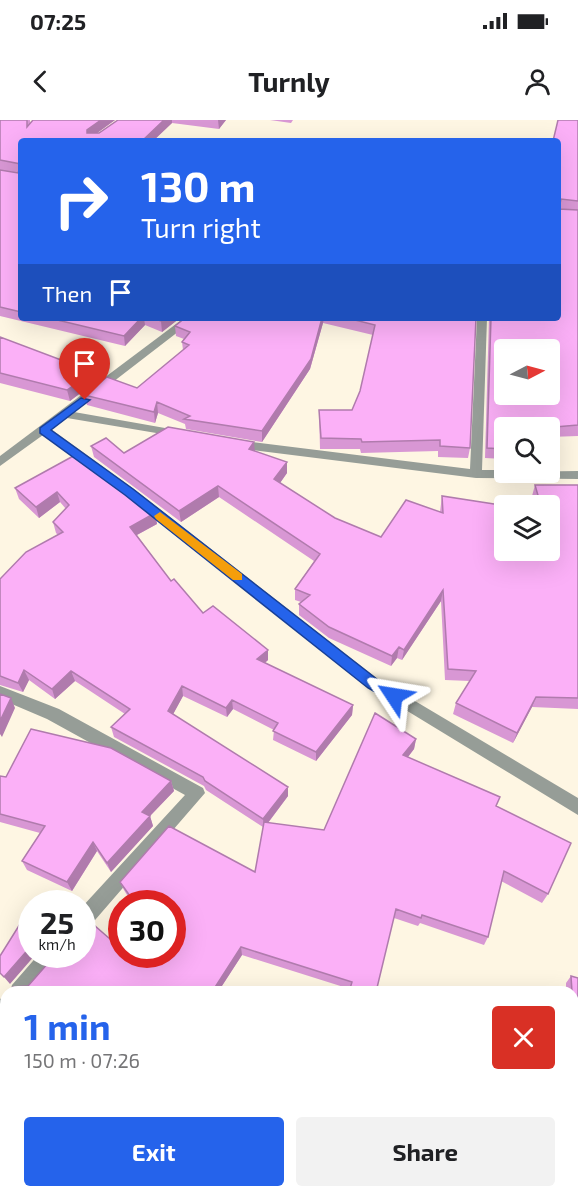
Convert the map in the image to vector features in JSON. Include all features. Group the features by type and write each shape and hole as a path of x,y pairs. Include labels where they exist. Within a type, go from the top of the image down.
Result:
{"street":[{"path":"0,462 67,414 187,321"},
{"path":"476,474 482,321"},
{"path":"67,414 193,436"},
{"path":"44,430 129,492 373,684 578,807"},
{"path":"227,442 476,474 578,475"},
{"path":"0,692 62,719 197,793 96,905"},
{"path":"24,986 40,968"}],"building":[{"path":"0,120 27,120 27,127 33,120 101,120 87,130 87,133 99,133 118,120 164,120 145,138 18,138 18,163 0,160"},
{"path":"558,120 578,120 578,201 561,199 561,138 554,138"},
{"path":"0,170 18,173 18,311 0,307"},
{"path":"561,209 578,210 578,425 560,427 560,417 494,417 494,448 487,448 491,321 561,321"},
{"path":"62,321 138,321 124,336"},
{"path":"181,321 321,321 311,359 262,431 184,419 190,416 157,402 154,412 84,395 107,377 137,388 189,345 182,342 190,332 175,326"},
{"path":"359,321 476,321 470,448 440,446 440,440 362,442 361,439 321,438 319,410 352,410 360,391 375,325"},
{"path":"0,337 93,372 67,390 0,373"},
{"path":"168,427 254,442 249,449 287,462 274,479 335,518 381,537 406,500 443,513 442,496 494,504 494,561 560,561 560,495 538,495 535,485 578,485 578,698 536,697 517,733 456,703 476,671 448,669 443,590 404,650 399,647 392,656 329,627 299,604 310,595 295,589 320,554 218,486 179,511 91,446 106,438 124,453"},
{"path":"77,454 155,513 130,527 171,581 174,579 203,613 213,606 268,650 257,659 353,705 316,752 273,731 278,723 232,700 226,708 182,686 168,711 288,787 263,819 205,781 203,777 111,727 130,709 71,671 52,689 24,670 18,683 0,676 0,579 26,552 63,532 53,522 69,505 57,492 36,507 15,488"},
{"path":"0,694 11,698 0,721"},
{"path":"375,713 416,739 403,755 500,797 496,806 571,843 548,894 504,871 488,937 422,915 421,918 396,909 377,986 351,986 352,982 241,947 216,986 28,986 44,968 96,968 96,927 108,937 108,968 186,968 186,890 126,890 120,882 169,826 255,872 264,822 324,830"},
{"path":"31,729 111,748 171,781 142,812 150,816 107,863 93,842 67,882 22,861 45,826 0,814 0,776 6,777"},
{"path":"18,927 18,961 4,977 0,973 0,956"},
{"path":"571,976 578,978 578,986 572,986"}],"slow traffic":[{"path":"160,516 237,577"}],"route":[{"path":"85,400 44,430 129,492 373,684 394,696"}]}
